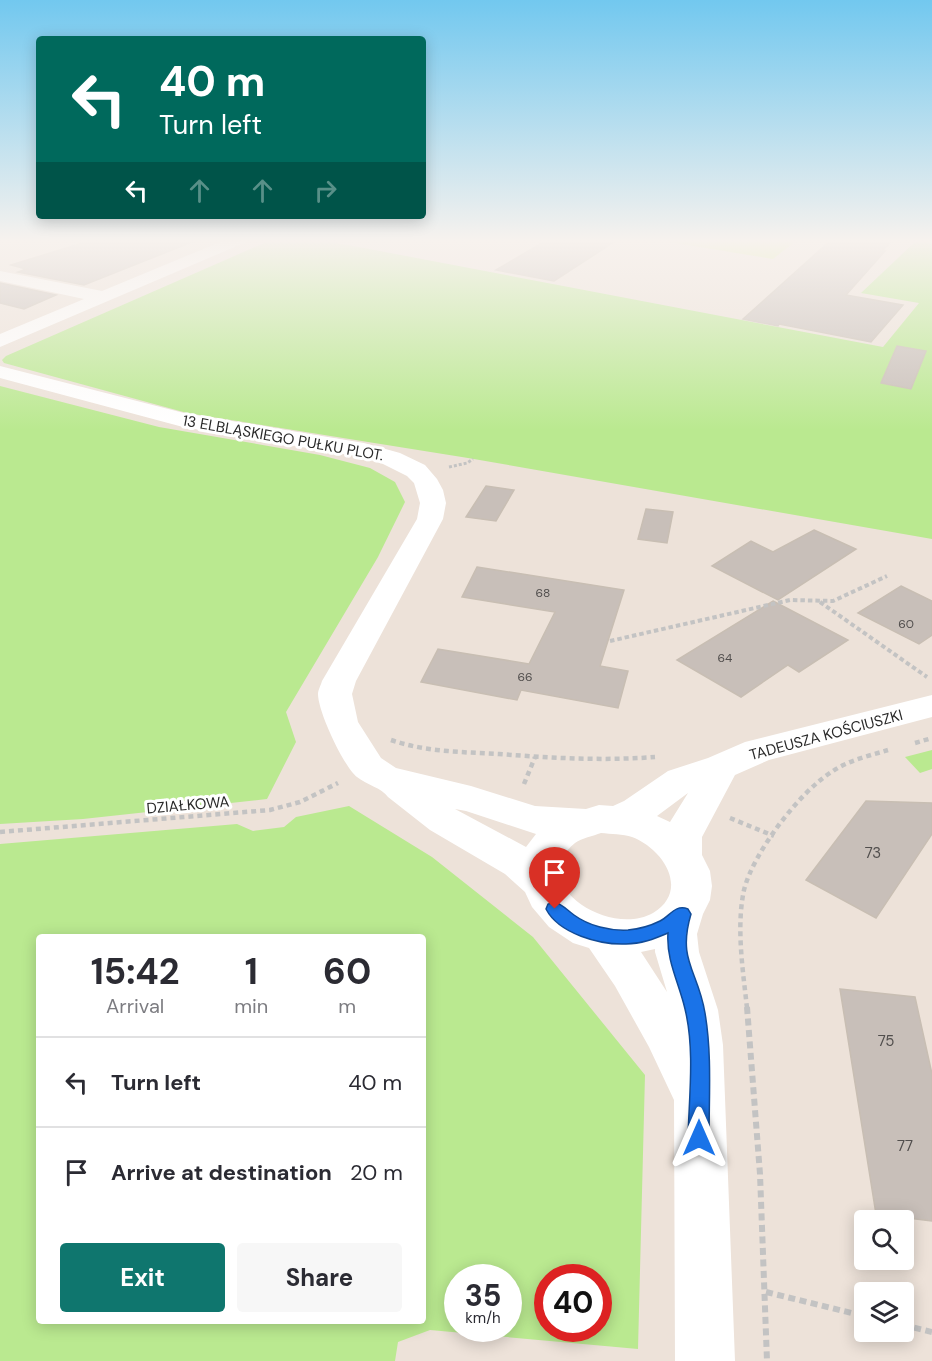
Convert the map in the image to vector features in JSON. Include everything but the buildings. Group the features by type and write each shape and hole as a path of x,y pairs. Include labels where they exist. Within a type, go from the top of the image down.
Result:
{"street":[{"path":"0,341 88,304"},
{"name":"13 ELBLĄSKIEGO PUŁKU PLOT.","path":"0,372 183,420 364,450 408,465 429,483 434,497 430,519 339,681 335,694 341,722 382,775 450,824 523,863 540,881"},
{"name":"TADEUSZA KOŚCIUSZKI","path":"599,821 637,811 681,780 767,748 932,706"},
{"path":"682,855 682,837 687,825 721,767"},
{"path":"382,775 471,799 534,820 636,823 670,842 682,855 690,869 693,885 690,900 682,914 676,934 676,952 695,1010 699,1045 705,1361"},
{"path":"599,821 559,834 544,851 539,866 540,881 545,895 555,909 568,921 604,936 627,937 649,934 668,926 682,914"},
{"path":"604,936 624,960 699,1097"}],"path":[{"path":"610,641 790,600 833,600 887,576"},
{"path":"820,601 916,667 932,681"},
{"path":"385,737 404,745 455,752 602,759 661,756"},
{"path":"910,744 932,738"},
{"path":"767,1361 756,1112 742,938 747,877 793,810 828,773 857,760 899,747"},
{"name":"DZIAŁKOWA","path":"0,832 270,810 382,775"},
{"path":"765,1292 854,1314"},
{"path":"914,1328 932,1332"}],"green space":[{"path":"126,304 655,304 883,347 919,304 932,304 932,539 468,458 187,413 4,363 2,360 6,356"},
{"path":"0,386 159,427 320,455 370,468 395,482 405,502 378,557 286,712 296,742 267,799 83,819 0,824"},
{"path":"932,750 932,769 920,773 905,757"},
{"path":"349,806 432,857 533,937 645,1075 638,1349 561,1342 612,1342 612,1264 534,1264 534,1340 522,1338 522,1264 444,1264 444,1331 430,1330 398,1342 395,1361 0,1361 0,844 237,824 253,831 284,827 296,817"}],"route":[{"path":"555,909 568,921 585,929 604,936 627,937 649,934 668,926 682,914 676,934 676,952 695,1010 699,1045 699,1138"}]}
